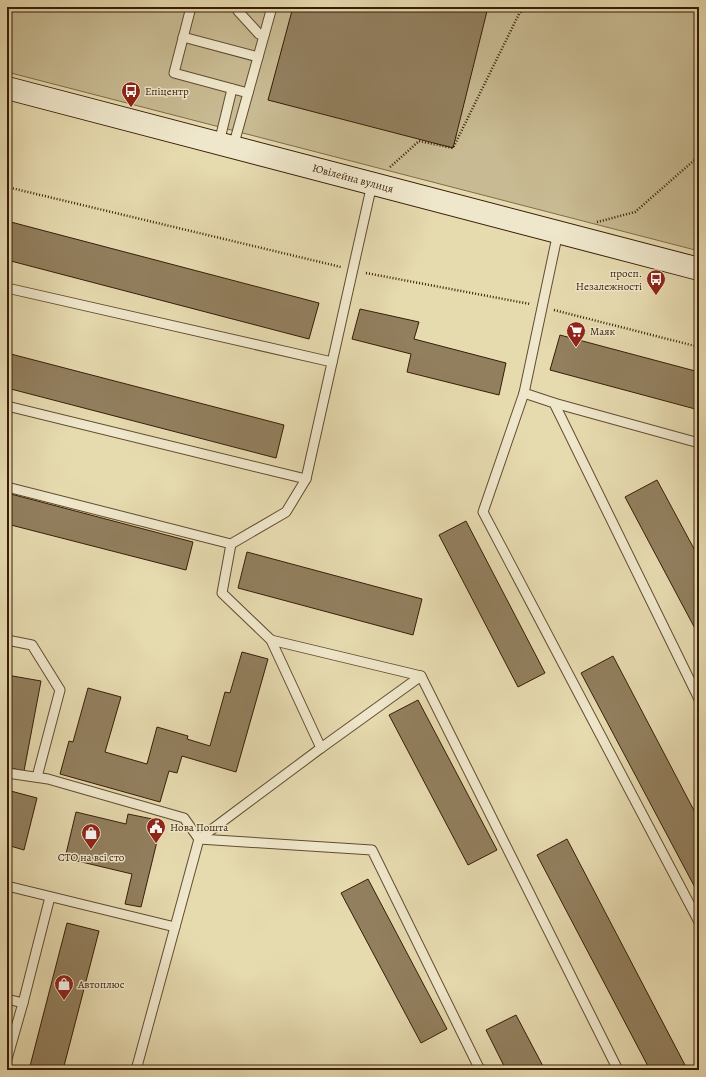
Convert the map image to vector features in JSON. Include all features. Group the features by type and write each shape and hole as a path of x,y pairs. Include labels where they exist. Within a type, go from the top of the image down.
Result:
{"street":[{"name":"Ювілейна вулиця","path":"7,88 699,269"}],"lane":[{"path":"191,7 174,73 248,93"},
{"path":"239,7 238,11 259,34 264,35"},
{"path":"226,145 248,93 272,7"},
{"path":"183,37 258,57"},
{"path":"226,145 232,89"},
{"path":"7,487 231,544 286,512 306,479 372,183"},
{"path":"558,232 524,392 483,512 699,922"},
{"path":"7,288 332,362"},
{"path":"524,392 554,403 699,443"},
{"path":"554,403 699,699"},
{"path":"7,406 306,479"},
{"path":"231,544 222,593 271,640 321,748"},
{"path":"7,640 32,645 60,690 37,777"},
{"path":"271,640 421,676 618,1070"},
{"path":"136,1070 199,838 421,676"},
{"path":"7,773 37,777 184,818 199,838 372,850 480,1070"},
{"path":"7,886 175,927"},
{"path":"7,1059 50,897"},
{"path":"7,999 23,1003"}],"path":[{"path":"372,183 419,141 453,148 519,14 526,7"},
{"path":"597,222 635,212 699,156"}],"shaded area":[{"path":"7,7 699,7 699,251 7,72"}],"building":[{"path":"293,7 488,7 453,148 268,100"},
{"path":"7,221 319,303 309,339 7,260"},
{"path":"360,309 419,322 414,339 506,363 499,395 407,372 411,354 352,339"},
{"path":"560,335 699,372 699,410 550,370"},
{"path":"7,353 284,425 276,458 7,388"},
{"path":"657,480 699,558 699,636 625,497"},
{"path":"7,493 193,542 186,570 7,524"},
{"path":"466,521 545,673 518,687 439,535"},
{"path":"247,552 422,599 413,635 238,588"},
{"path":"242,652 268,659 236,772 182,756 177,773 169,771 160,802 60,774 69,741 73,742 88,688 121,697 105,752 147,764 157,727 188,736 187,739 210,746 225,692 230,693"},
{"path":"613,656 699,820 699,895 581,673"},
{"path":"7,675 41,681 24,771 7,767"},
{"path":"418,700 497,850 468,865 389,715"},
{"path":"7,790 37,798 24,850 7,845"},
{"path":"76,812 126,824 128,814 162,821 141,907 125,904 132,874 65,858"},
{"path":"567,839 686,1067 681,1070 650,1070 537,855"},
{"path":"368,879 447,1029 421,1043 341,893"},
{"name":"Автоплюс","path":"67,923 99,931 63,1070 29,1070"},
{"path":"7,945 11,946 7,961"},
{"path":"516,1015 545,1070 506,1070 486,1030"}],"place":[{"name":"Епіцентр","path":"131,108"},
{"name":"просп. Незалежності","path":"656,296"},
{"name":"Маяк","path":"576,348"},
{"name":"Нова Пошта","path":"156,844"},
{"name":"СТО на всі сто","path":"91,850"},
{"name":"Автоплюс","path":"64,1001"}]}
